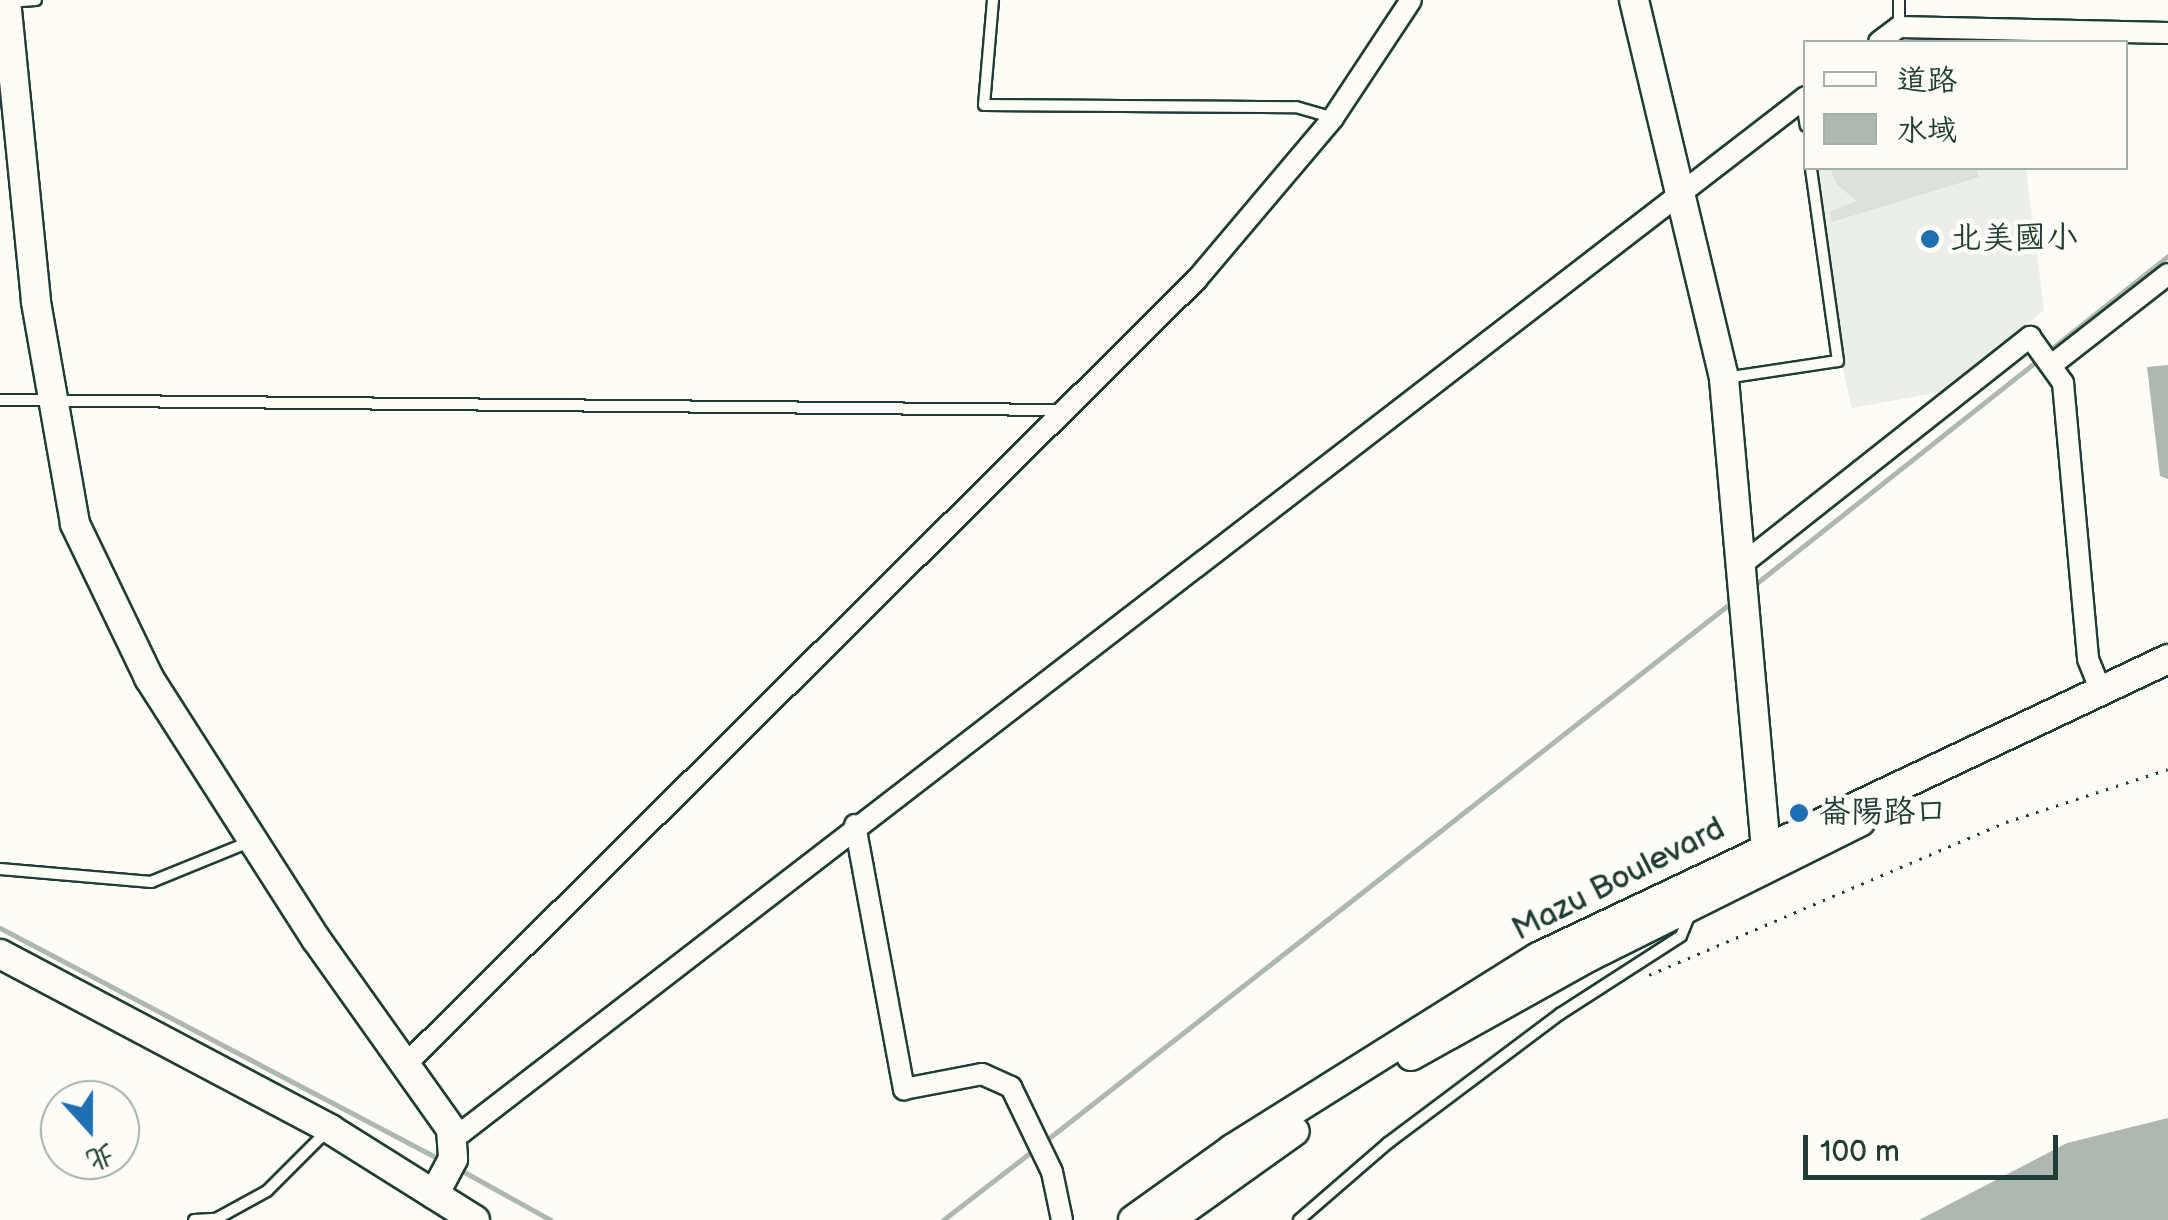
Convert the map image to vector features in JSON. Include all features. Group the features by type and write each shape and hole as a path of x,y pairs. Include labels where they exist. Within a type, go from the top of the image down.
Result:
{"street":[{"path":"16,0 36,302 75,524 149,678 316,939 409,1061 452,1140 453,1160 434,1194"},
{"path":"409,1061 1197,278 1333,118 1411,0"},
{"path":"1634,0 1724,379 1766,846 1694,904"},
{"path":"1882,40 1899,27 2168,32"},
{"path":"452,1140 855,825 1803,100"},
{"path":"2053,364 2168,274"},
{"path":"1740,566 2030,338 2053,364 2063,383 2088,659 2100,690"},
{"name":"Mazu Boulevard","path":"1133,1220 1232,1149 1538,957 2168,658"},
{"name":"Mazu Boulevard","path":"1170,1220 1418,1051 1694,904 2168,678"},
{"path":"855,825 904,1089 982,1074 1011,1086 1052,1172 1062,1220"},
{"path":"0,954 330,1129 476,1220"}],"lane":[{"path":"993,0 984,106 1296,108 1333,118"},
{"path":"1899,0 1899,27"},
{"path":"1724,379 1838,361 1811,170"},
{"path":"0,400 1065,410"},
{"path":"0,869 151,882 253,841"},
{"path":"1299,1220 1388,1143 1560,1014 1681,936 1694,904"},
{"path":"194,1220 216,1219 267,1191 330,1129"}],"path":[{"path":"1632,982 2006,822 2168,769"}],"shaded area":[{"name":"北美國小","path":"1817,170 2026,170 2044,310 1946,391 1852,408 1833,328"},
{"path":"1831,170 1977,170 1979,177 1832,222 1829,212 1857,201 1837,185"}],"water":[{"path":"2168,365 2168,479 2160,476 2147,367"},
{"path":"2168,1118 2168,1220 1919,1220 2067,1143"}],"waterway":[{"path":"2046,353 2168,256"},
{"path":"1753,586 2038,360"},
{"path":"1044,1142 1732,602"},
{"path":"0,928 443,1161"},
{"path":"943,1220 1036,1148"},
{"path":"457,1168 551,1220"}],"place":[{"name":"北美國小","path":"1930,239"},
{"name":"崙陽路口","path":"1799,813"}]}
